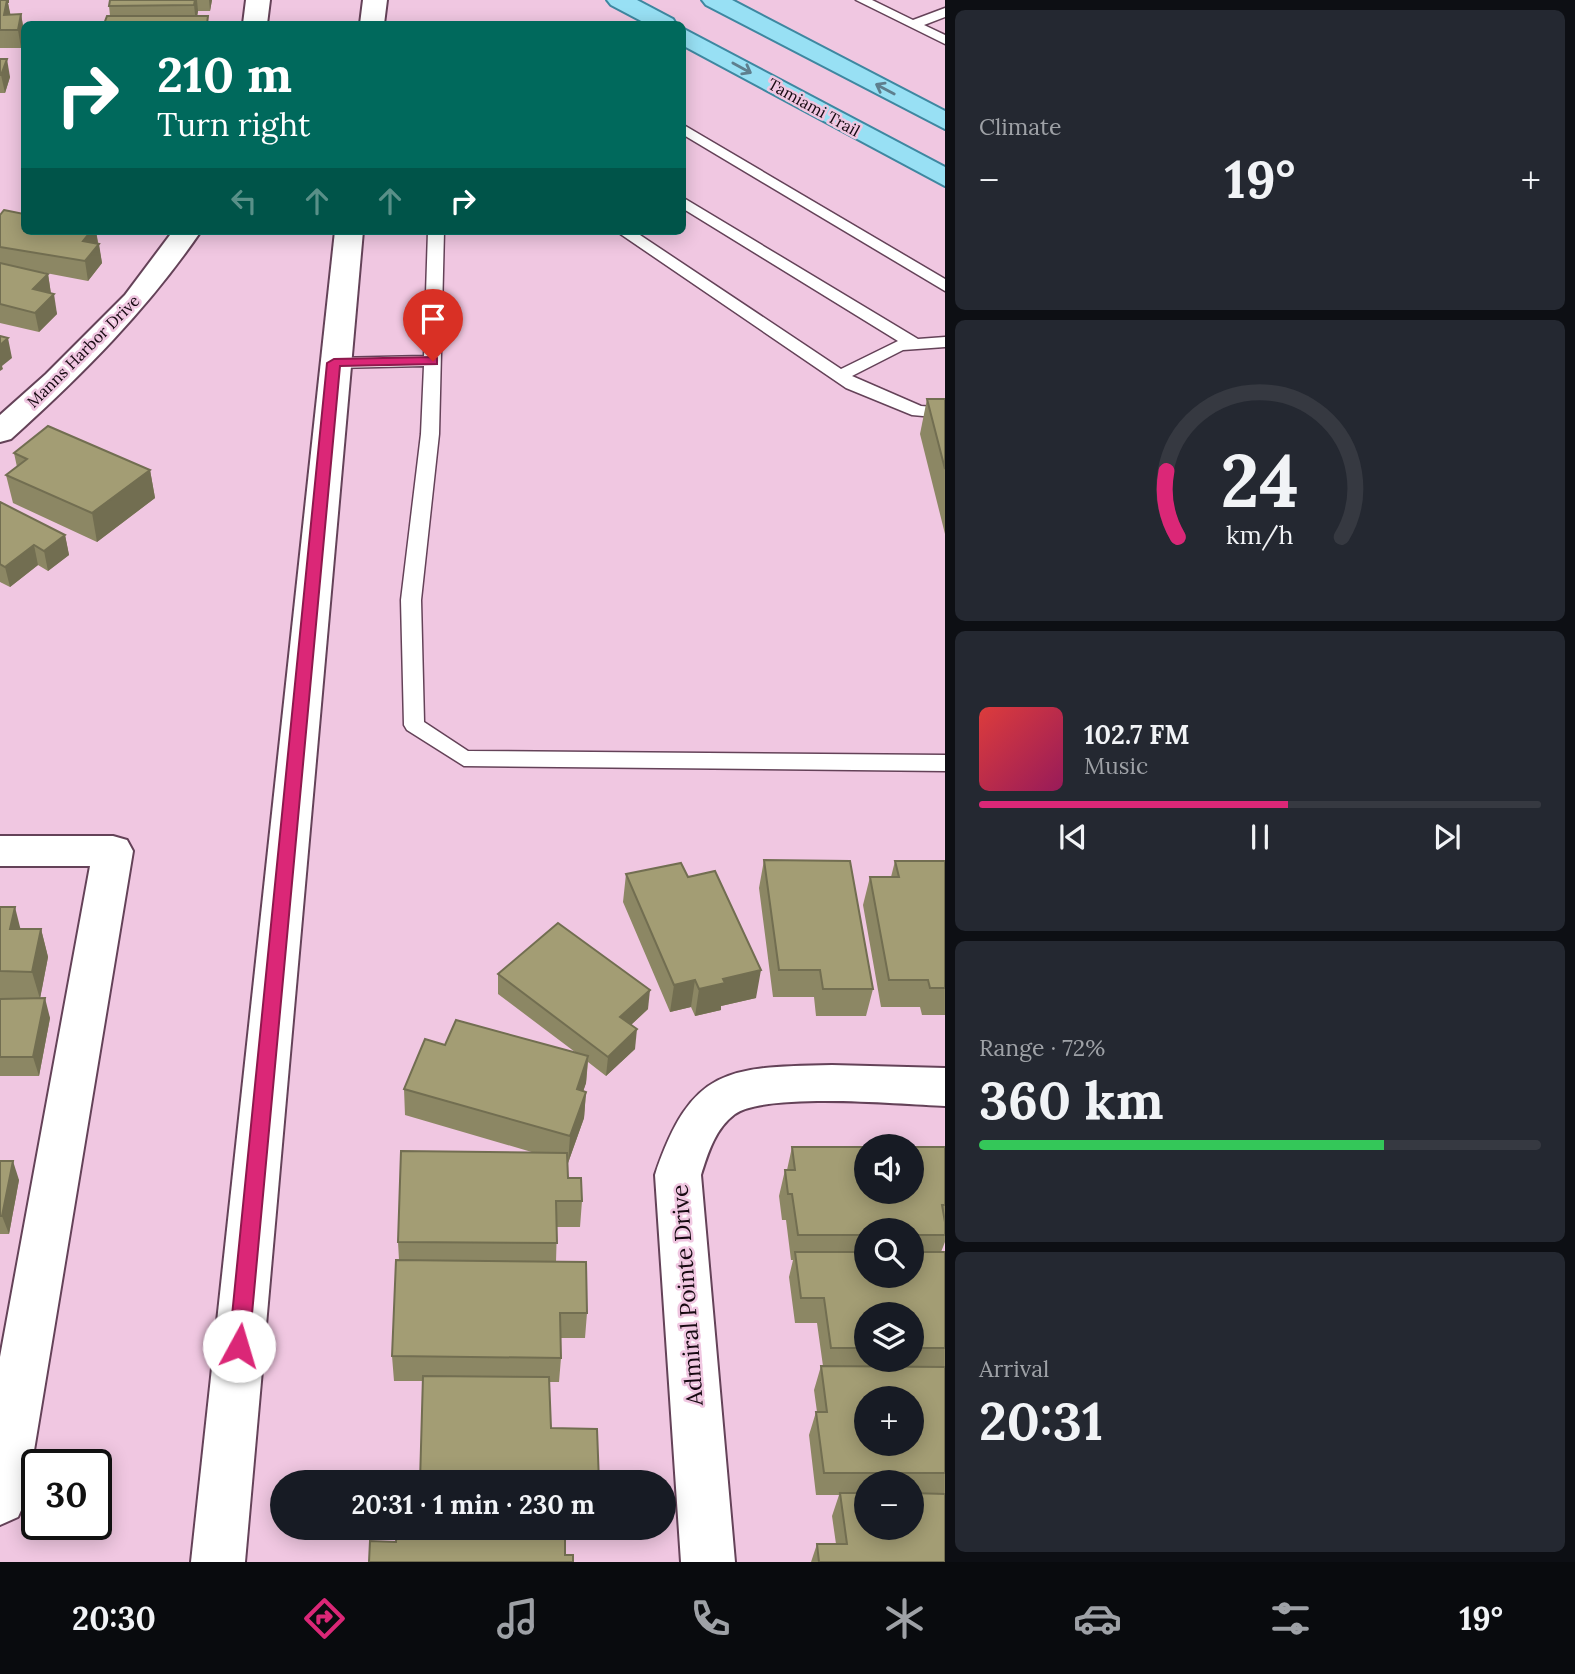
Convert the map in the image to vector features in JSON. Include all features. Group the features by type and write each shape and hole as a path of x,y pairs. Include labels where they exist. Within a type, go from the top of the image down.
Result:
{"main road":[{"path":"619,0 658,21"},
{"path":"714,0 945,121"},
{"name":"Tamiami Trail","path":"686,37 945,178"}],"street":[{"path":"255,21 258,0"},
{"path":"372,21 375,0"},
{"name":"Manns Harbor Drive","path":"0,432 57,382 135,301 184,235"},
{"path":"218,1562 349,235"},
{"path":"0,851 113,851 0,1499"},
{"name":"Admiral Pointe Drive","path":"708,1562 678,1175 693,1128 725,1096 764,1086 945,1087"}],"lane":[{"path":"862,0 945,40"},
{"path":"914,25 945,12"},
{"path":"686,130 945,286"},
{"path":"686,203 915,344"},
{"path":"436,235 430,434 411,600 414,725 464,758 945,763"},
{"path":"630,235 840,376 883,399 918,411 945,413"},
{"path":"840,376 900,345 945,342"},
{"path":"334,363 433,361"}],"building":[{"path":"0,0 7,0 4,15 21,14 18,30 0,30"},
{"path":"110,0 195,0 194,5 109,6"},
{"path":"107,16 208,16 207,21 105,21"},
{"path":"0,59 7,59 1,75 0,75"},
{"path":"4,210 21,213 21,235 88,235 83,241 99,244 85,261 0,247 0,215"},
{"path":"0,263 48,274 33,289 54,294 35,313 0,304"},
{"path":"0,336 8,338 0,345"},
{"path":"927,399 945,399 945,469"},
{"path":"48,426 150,470 92,513 6,475 27,459 14,453"},
{"path":"0,502 65,535 44,551 34,545 5,567 0,564"},
{"path":"764,860 850,861 873,989 823,989 820,970 779,970"},
{"path":"895,861 945,861 945,988 930,988 928,980 889,980 870,877 899,877"},
{"path":"681,863 688,877 715,871 761,970 723,979 725,983 699,989 695,980 674,985 626,874"},
{"path":"0,907 15,907 10,929 41,929 32,972 0,971"},
{"path":"558,923 650,990 620,1017 637,1029 608,1057 498,974"},
{"path":"45,998 33,1057 0,1057 0,999"},
{"path":"456,1020 588,1056 577,1089 586,1092 570,1136 404,1089 425,1039 445,1045"},
{"path":"792,1147 854,1147 854,1204 924,1204 924,1147 945,1147 945,1205 942,1205 945,1235 924,1235 924,1218 854,1218 854,1235 798,1235 792,1194 788,1194 785,1170 795,1170"},
{"path":"401,1151 567,1153 568,1178 581,1178 582,1201 556,1201 557,1243 398,1242"},
{"path":"0,1161 13,1161 2,1216 0,1216"},
{"path":"795,1252 854,1252 854,1288 924,1288 924,1252 945,1252 945,1348 924,1348 924,1302 854,1302 854,1348 831,1348 824,1298 801,1298"},
{"path":"396,1260 586,1262 587,1313 560,1313 561,1358 392,1356"},
{"path":"821,1366 854,1366 854,1372 924,1372 924,1367 945,1367 945,1473 924,1473 924,1470 854,1470 854,1473 824,1473 816,1412 827,1412"},
{"path":"423,1376 549,1377 551,1428 597,1429 599,1470 420,1470"},
{"path":"840,1493 854,1493 854,1540 924,1540 924,1493 945,1494 945,1562 819,1562 817,1544 847,1544"},
{"path":"565,1540 565,1555 573,1555 573,1562 369,1562 370,1541"}],"route":[{"path":"239,1346 334,363 433,361"}]}
